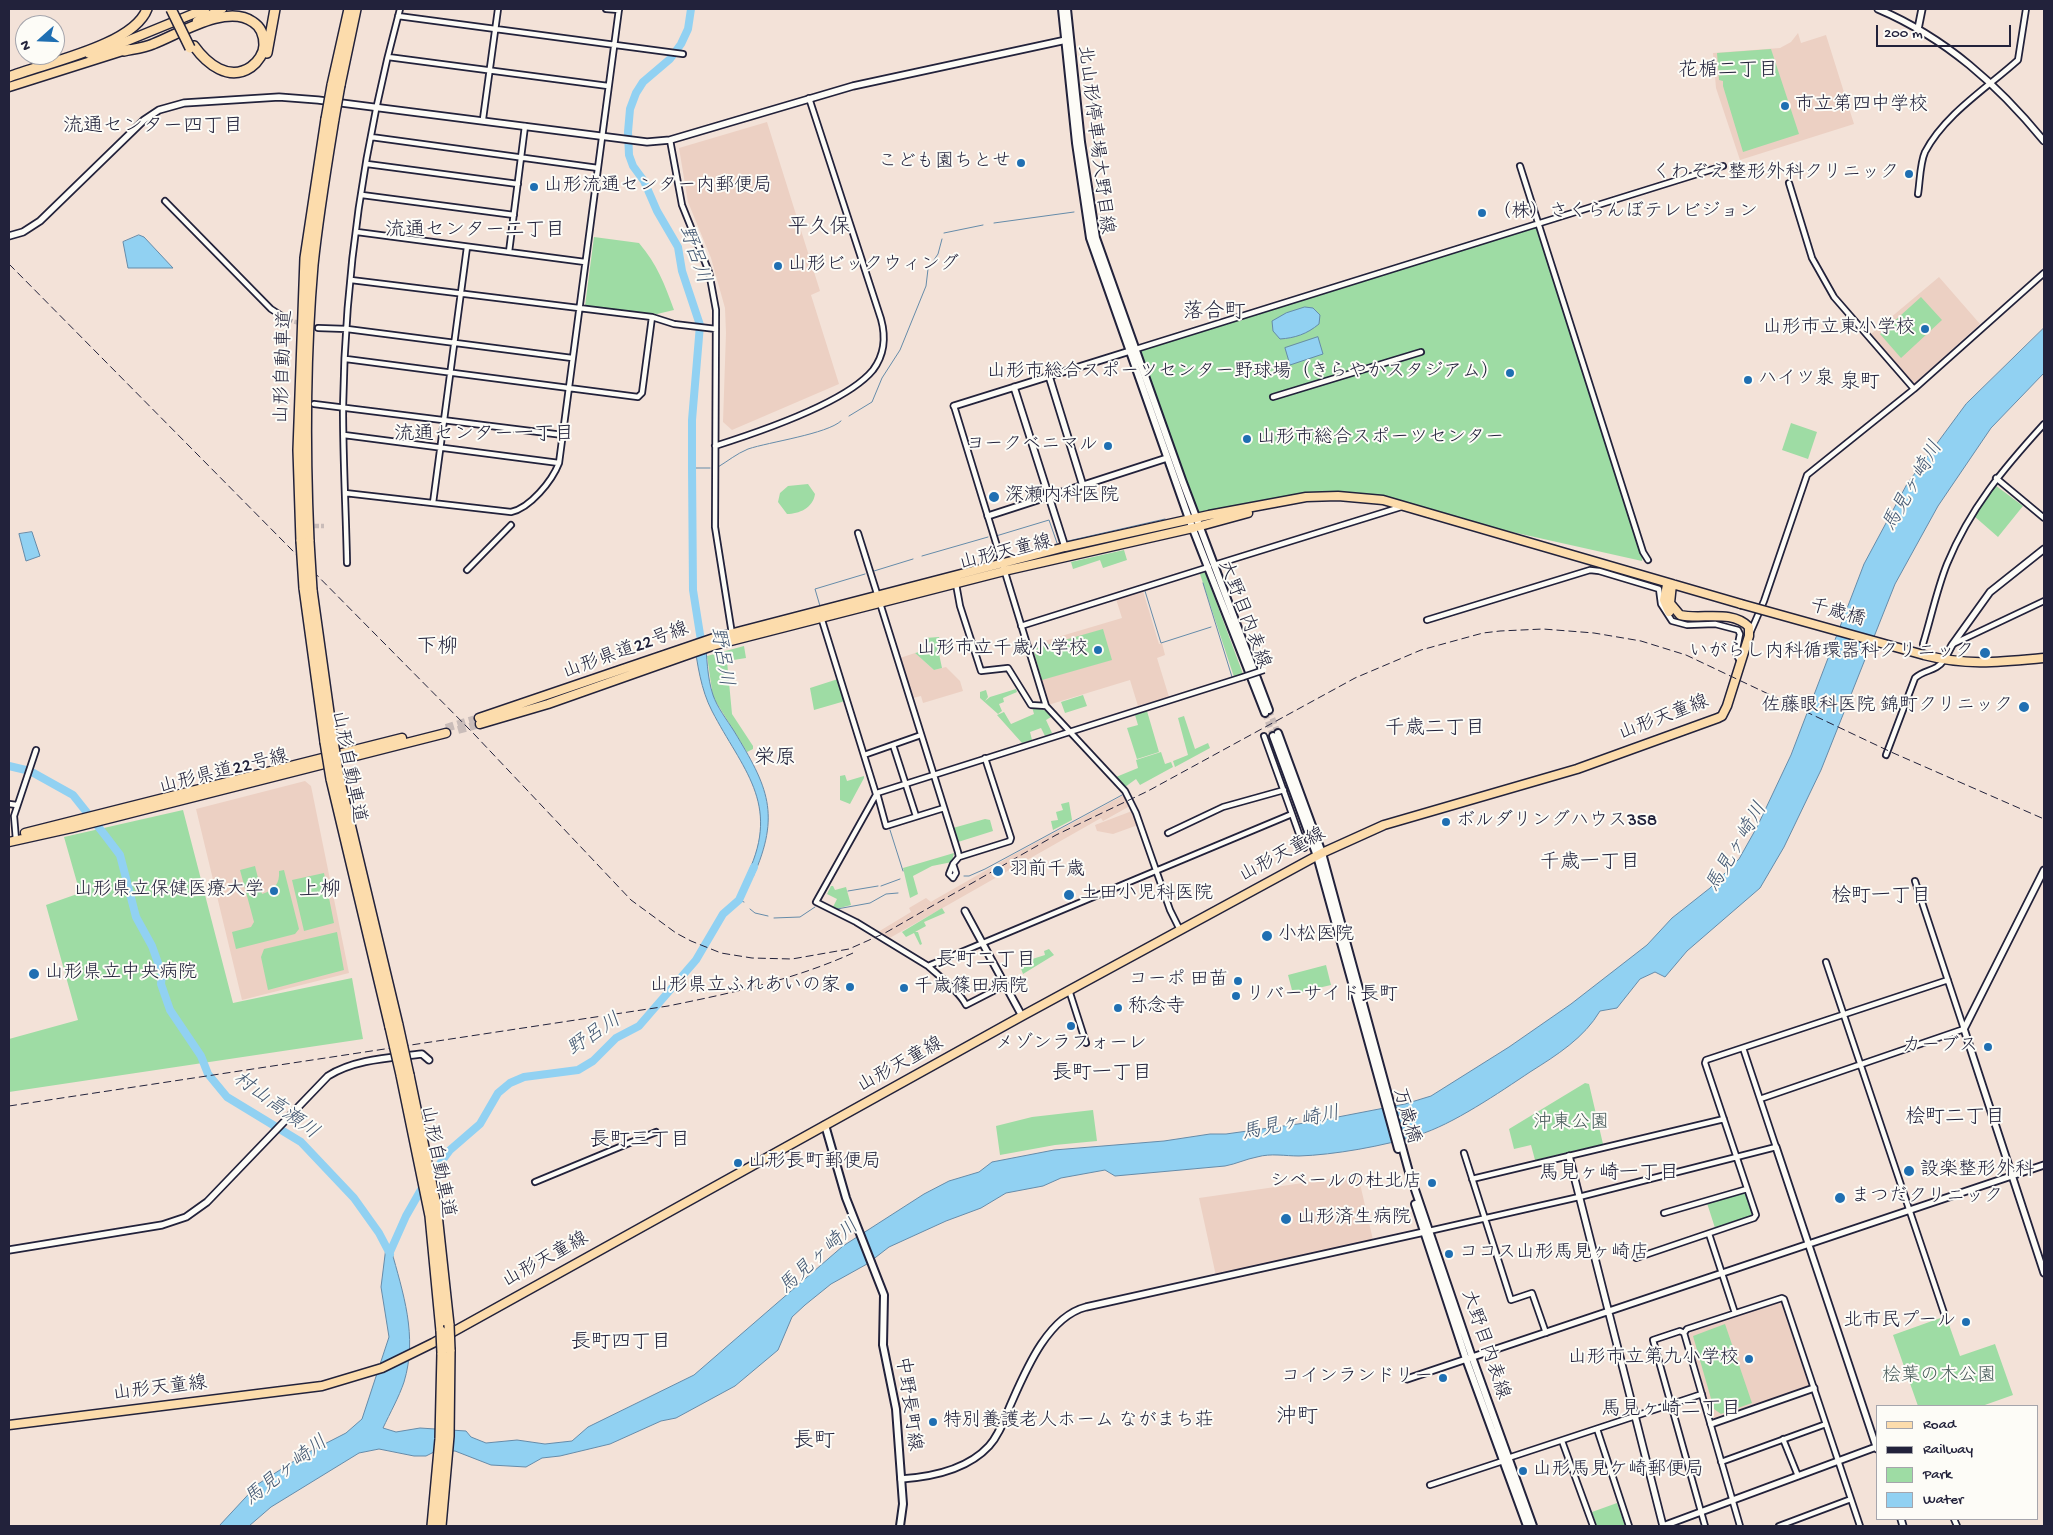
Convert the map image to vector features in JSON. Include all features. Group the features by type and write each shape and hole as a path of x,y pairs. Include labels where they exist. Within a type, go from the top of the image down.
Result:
{"highway":[{"path":"9,78 115,39 134,28 147,9"},
{"path":"172,9 202,63 217,74 232,78 250,74 257,69 267,55 275,9"},
{"path":"124,51 150,45 208,21 228,15 238,15 255,23 262,33 264,46 256,63 242,72 235,73 215,68 192,47 176,9"},
{"path":"336,85 344,9"},
{"name":"山形自動車道","path":"349,9 305,258 298,450 308,589 335,778 405,1075 430,1216 445,1328"},
{"name":"山形自動車道","path":"336,85 356,9"},
{"name":"山形自動車道","path":"405,1075 424,1140 436,1205 445,1328 446,1382 440,1439 437,1526"}],"main road":[{"path":"9,78 122,43 205,9"},
{"path":"9,88 124,51 170,33 222,9"},
{"name":"北山形停車場大野目線","path":"1062,9 1086,221 1101,275 1132,350 1194,523"},
{"name":"北山形停車場大野目線","path":"1067,9 1081,142 1092,220 1166,458 1194,523"},
{"name":"山形天童線","path":"930,582 1003,568 1288,501 1318,496 1353,496 1383,500 1741,604"},
{"name":"山形天童線","path":"733,637 821,617 878,600 956,584 1064,547 1194,523"},
{"name":"大野目内表線","path":"1194,523 1267,712"},
{"name":"山形県道22号線","path":"479,721 687,650 878,600 930,582"},
{"path":"1670,583 1670,603 1677,613 1685,616 1712,615 1748,624 1749,636"},
{"name":"千歳橋","path":"1741,604 1944,660"},
{"name":"山形天童線","path":"9,1425 278,1393 322,1386 355,1377 414,1353 1069,990 1319,854 1384,824 1577,769 1718,718 1725,711 1749,636"},
{"path":"1944,660 1981,664 2044,658"},
{"name":"山形県道22号線","path":"12,839 116,817 446,730 122,809 70,826"},
{"path":"1275,734 1319,854"},
{"name":"万歳橋","path":"1319,854 1408,1173"},
{"name":"中野長町線","path":"825,1125 846,1198 884,1295 883,1345 896,1410 903,1514 900,1526"},
{"name":"大野目内表線","path":"1408,1173 1469,1358 1533,1526"},
{"name":"大野目内表線","path":"1506,1459 1527,1526"}],"street":[{"path":"348,563 344,434 347,329 366,164 400,9"},
{"path":"483,120 498,9"},
{"path":"345,492 506,513 519,510 550,479 559,463 619,10 606,9"},
{"path":"1878,9 1918,29 1955,53 1992,84 2044,141"},
{"path":"1918,29 1922,9"},
{"path":"1918,194 1924,153 1935,137 1956,114 2018,60 2026,9"},
{"path":"398,16 681,54"},
{"path":"9,236 32,227 144,120 159,110 172,105 207,101 279,98 377,107 644,142 670,140 809,98 993,54 1066,40"},
{"path":"388,57 608,86"},
{"path":"715,446 771,426 828,402 853,387 874,368 885,343 881,319 809,98"},
{"path":"509,252 525,126"},
{"path":"371,137 598,168"},
{"path":"670,140 682,205 712,282 716,328 715,527 733,637"},
{"path":"366,164 518,184"},
{"path":"1520,166 1648,560"},
{"path":"1180,930 1170,910 1136,813 1125,791 1046,706 954,406 1723,166"},
{"path":"1789,183 1812,258 1834,297 1914,389"},
{"path":"362,195 514,214"},
{"path":"164,201 271,309 288,320"},
{"path":"357,232 585,262"},
{"path":"433,503 466,247"},
{"path":"1749,636 1764,601 1807,475 1914,389 2044,272"},
{"path":"352,280 652,318 674,324 704,328 716,328"},
{"path":"346,359 638,397 642,394 652,318"},
{"path":"318,328 347,329 572,358"},
{"path":"1273,397 1421,352"},
{"path":"1049,376 1083,486"},
{"path":"1014,387 1064,547"},
{"path":"314,404 344,406 563,435"},
{"path":"1924,644 1947,564 1971,516 1996,478 2044,424"},
{"path":"344,434 559,463"},
{"path":"988,516 1166,458"},
{"path":"1996,478 2044,518"},
{"path":"1021,626 1403,506"},
{"path":"467,570 511,525"},
{"path":"858,533 959,858"},
{"path":"1886,755 1915,678 1924,672 1934,670 1944,660 1952,645 1990,592 2044,549"},
{"path":"1427,620 1595,570 1659,589 1661,604 1672,621 1687,625 1715,624 1738,630 1740,634 1736,654 1740,661"},
{"path":"956,584 960,606 982,671 1008,668 1031,705 1046,706"},
{"path":"1952,645 2044,600"},
{"path":"821,617 886,826 944,808"},
{"path":"1005,985 966,1005 961,995 944,983 928,966 864,926 816,902 876,794 933,774 1264,670"},
{"path":"864,755 921,736"},
{"path":"1264,736 1304,848"},
{"path":"893,745 916,816"},
{"path":"12,839 17,805 36,750"},
{"path":"953,864 959,858 1010,841 1011,838 985,758"},
{"path":"1168,833 1223,807 1284,790"},
{"path":"9,804 17,805"},
{"path":"928,966 1292,814"},
{"path":"1760,1098 1964,1029 2044,870"},
{"path":"1916,881 2044,1273"},
{"path":"965,911 1022,1016"},
{"path":"1826,962 1944,1312"},
{"path":"1636,1258 1754,1218 1756,1215 1705,1063 1706,1060 1948,980"},
{"path":"1069,990 1086,1042"},
{"path":"1569,1156 1663,1526 1876,1448 1743,1048"},
{"path":"9,1250 176,1222 197,1211 207,1202 328,1076 340,1068 354,1064 422,1054 429,1060"},
{"path":"1472,1179 1724,1119"},
{"path":"534,1182 656,1132"},
{"path":"901,1479 928,1476 950,1470 971,1460 988,1446 1001,1426 1037,1352 1056,1325 1069,1313 1086,1307 1579,1197 1776,1147"},
{"path":"1464,1153 1511,1300 1532,1293 1546,1332"},
{"path":"1407,1379 2044,1165"},
{"path":"1664,1213 1747,1189"},
{"path":"1709,1234 1735,1313"},
{"path":"1705,1526 1654,1340 1680,1331 1684,1332 1687,1329 1782,1298 1784,1299 1860,1526"},
{"path":"1684,1332 1740,1526"},
{"path":"1711,1424 1814,1388"},
{"path":"1430,1485 1702,1394"},
{"path":"1721,1462 1826,1424"},
{"path":"1597,1429 1629,1526"},
{"path":"1783,1439 1798,1476"},
{"path":"1562,1441 1593,1526"},
{"path":"1779,1526 1851,1499"}],"shaded area":[{"name":"市立第四中学校","path":"1798,33 1801,43 1826,35 1854,124 1740,160 1716,88 1713,53 1780,48 1791,42"},
{"path":"767,122 820,291 811,295 839,384 732,430 723,422 725,308 711,258 688,202 679,148"},
{"name":"山形市立東小学校","path":"1939,277 1980,324 1914,384 1871,334"},
{"name":"山形市立千歳小学校","path":"1143,591 1159,644 1162,643 1165,655 1157,658 1169,697 1138,706 1130,680 1048,705 1031,645 1122,618 1116,599"},
{"path":"915,653 934,670 946,667 960,681 963,691 923,703 921,696 913,698 900,658"},
{"name":"山形県立保健医療大学","path":"305,781 311,786 349,973 242,1000 196,809"},
{"path":"1124,795 1130,806 1103,821 1101,818 888,939 878,932 911,912 909,908 926,898 931,902"},
{"path":"1132,811 1138,825 1113,834 1097,831 1095,825"},
{"name":"山形済生病院","path":"1358,1175 1373,1240 1216,1276 1199,1198"},
{"name":"山形市立第九小学校","path":"1781,1301 1784,1303 1811,1383 1809,1387 1717,1420 1712,1417 1689,1335 1691,1332"}],"green space":[{"path":"1771,49 1799,134 1743,152 1723,81 1719,80 1717,53"},
{"name":"山形市総合スポーツセンター","path":"1539,223 1643,552 1642,561 1436,515 1383,500 1338,496 1196,518 1136,349"},
{"path":"594,237 639,243 656,267 674,310 657,314 585,306"},
{"path":"1921,297 1942,320 1901,358 1880,334"},
{"path":"1791,423 1817,432 1808,459 1782,450"},
{"path":"808,484 815,494 814,499 805,509 787,514 778,502 780,493 788,486"},
{"path":"1995,485 2023,506 1998,537 1974,516"},
{"path":"1124,550 1127,560 1103,568 1100,560 1073,569 1071,562"},
{"path":"1205,572 1243,674 1234,677 1200,574"},
{"path":"1103,629 1112,660 1042,680 1033,649"},
{"path":"939,637 942,648 938,649 942,668 934,670 915,653 932,649 931,645 928,646 925,638"},
{"path":"744,646 746,658 727,661 732,714 753,746 753,749 747,752 713,697 707,656"},
{"path":"838,679 845,701 814,710 810,688"},
{"path":"1016,689 1017,692 1003,698 1004,702 999,704 1002,711 998,714 980,698 980,692 986,690 988,697 985,701 990,697"},
{"path":"1083,695 1087,706 1065,713 1061,702"},
{"path":"1032,707 1047,711 1051,717 1046,720 1052,733 1045,736 1041,728 1030,732 1032,740 1022,743 997,715 1004,712 1011,724 1034,714"},
{"path":"1147,711 1159,752 1137,759 1127,728 1138,725 1135,715"},
{"path":"1184,716 1195,749 1208,743 1210,748 1175,767 1173,761 1188,755 1178,718"},
{"path":"1161,752 1165,764 1171,762 1173,767 1140,785 1136,779 1125,787 1116,777 1138,768 1136,760"},
{"path":"845,775 847,781 864,776 850,804 840,800 840,776"},
{"path":"1069,802 1072,820 1053,830 1051,821 1058,820 1056,812 1063,810 1061,804"},
{"path":"183,810 233,1003 352,978 363,1039 9,1092 9,1039 78,1020 46,905 80,893 64,837"},
{"path":"985,819 990,820 993,831 958,842 953,828"},
{"path":"954,853 952,862 932,866 913,876 918,894 910,898 903,868"},
{"path":"255,866 262,894 270,891 275,886 279,871 284,870 299,929 295,934 236,949 232,932 251,927 254,922 240,870"},
{"path":"324,873 334,923 304,931 292,880"},
{"path":"831,886 835,890 846,887 851,905 836,909 833,907 837,899 827,894"},
{"path":"942,908 945,913 924,922 926,926 915,932 918,932 922,944 920,945 914,933 906,937 902,932"},
{"path":"337,932 344,970 268,990 261,957 264,949"},
{"path":"1049,949 1054,955 1023,974 1020,966 1026,961 1045,955 1044,951"},
{"path":"1326,965 1331,985 1293,994 1288,975"},
{"name":"沖東公園","path":"1585,1083 1589,1084 1603,1144 1535,1160 1531,1145 1514,1149 1509,1129"},
{"path":"1093,1110 1097,1141 1055,1145 1000,1155 996,1126 1032,1117"},
{"path":"1745,1192 1753,1216 1715,1228 1707,1203"},
{"name":"桧葉の木公園","path":"1946,1316 1960,1356 1995,1344 2013,1395 1985,1405 1918,1405 1893,1335"},
{"path":"1725,1324 1752,1403 1721,1414 1714,1409 1693,1336"},
{"path":"1617,1503 1625,1526 1597,1526 1592,1512"}],"water":[{"path":"139,235 144,237 173,268 128,268 123,242"},
{"path":"1305,307 1313,308 1320,315 1319,324 1301,335 1280,339 1273,331 1272,321 1286,313"},
{"name":"馬見ヶ崎川","path":"2044,328 2044,373 1991,428 1938,506 1895,584 1821,770 1784,847 1760,888 1687,951 1665,977 1655,972 1640,979 1617,1008 1600,1011 1594,1021 1578,1038 1550,1059 1446,1124 1390,1143 1327,1154 1262,1156 1225,1166 1115,1176 1105,1170 1061,1178 1043,1186 1006,1193 981,1208 946,1221 889,1247 867,1264 831,1284 792,1317 778,1350 735,1386 676,1418 661,1421 610,1444 560,1456 542,1458 526,1467 491,1465 455,1451 436,1451 426,1456 414,1456 379,1449 359,1453 271,1507 249,1526 219,1526 258,1484 305,1454 346,1433 362,1419 389,1337 381,1287 386,1247 391,1249 404,1298 410,1348 404,1382 383,1428 396,1432 420,1428 466,1431 471,1437 486,1443 517,1440 545,1444 572,1441 588,1427 694,1375 843,1246 924,1194 949,1181 979,1172 992,1162 1054,1150 1164,1141 1312,1122 1405,1104 1431,1096 1509,1047 1571,1004 1647,945 1672,918 1710,888 1739,859 1757,827 1791,755 1864,564 1907,484 1966,404"},
{"path":"1318,337 1323,354 1290,365 1285,348"},
{"path":"32,532 40,556 26,561 19,534"},
{"path":"705,638 708,674 713,695 746,751 762,785 767,801 767,835 762,855 753,877 748,873 757,848 761,826 759,806 754,788 712,711 702,685 694,640"}],"waterway":[{"name":"野呂川","path":"691,9 688,29 681,44 670,59 643,82 636,93 630,109 628,132 629,155 633,166 644,181 657,211 678,247 682,271 700,325 692,420 692,468 693,590 702,647"},
{"path":"994,223 1074,212"},
{"path":"944,233 983,225"},
{"path":"849,416 872,402 882,378 900,350 926,286 928,269 938,254 942,239"},
{"path":"718,467 748,449 811,434 834,426 841,421"},
{"path":"692,468 710,468"},
{"path":"1068,541 1165,519"},
{"path":"996,536 1049,520 1057,543"},
{"path":"922,556 988,537"},
{"path":"874,571 913,559"},
{"path":"820,606 815,589 865,574"},
{"path":"1203,583 1232,677"},
{"path":"1145,591 1161,643 1211,627"},
{"path":"826,624 831,640"},
{"path":"850,704 865,752"},
{"path":"867,757 876,786"},
{"name":"村山高瀬川","path":"9,766 30,771 73,795 104,834 120,855 136,917 152,946 162,974 161,984 170,1010 201,1056 208,1074 227,1097 301,1142 354,1198 379,1233 390,1254"},
{"path":"964,876 969,876 985,869 1122,795"},
{"path":"890,828 939,812"},
{"path":"820,900 866,817"},
{"path":"890,830 903,871"},
{"name":"野呂川","path":"390,1252 406,1216 422,1188 450,1150 480,1124 498,1093 510,1083 524,1077 578,1070 593,1061 616,1038 639,1026 696,960 723,914 739,900 754,867"},
{"path":"881,886 900,879"},
{"path":"848,891 878,886"},
{"path":"837,909 870,903 886,894 898,893"},
{"name":"野呂川","path":"739,900 744,902"},
{"path":"774,918 800,917 815,907"},
{"path":"750,909 755,913 768,916"}],"tunnel":[{"path":"288,320 318,328"},
{"path":"308,526 324,526"},
{"path":"1269,710 1278,733"},
{"path":"1265,713 1273,736"},
{"path":"446,728 479,718"},
{"path":"458,730 480,724"}],"railway":[{"path":"9,264 474,734 631,900 676,933 721,953 752,958 792,959 849,949 885,933 1056,835 1148,791 1355,678 1421,650 1483,633 1500,631 1543,629 1594,633 1641,641 1686,655 1891,752 2044,819"},
{"path":"9,1106 668,1006 739,991 785,978 853,953"}],"place":[{"name":"市立第四中学校","path":"1785,106"},
{"name":"こども園ちとせ","path":"1021,163"},
{"name":"くわぞえ整形外科クリニック","path":"1909,174"},
{"name":"山形流通センター内郵便局","path":"534,187"},
{"name":"（株）さくらんぼテレビジョン","path":"1482,213"},
{"name":"山形ビックウィング","path":"778,266"},
{"name":"山形市立東小学校","path":"1925,329"},
{"name":"山形市総合スポーツセンター野球場（きらやかスタジアム）","path":"1510,373"},
{"name":"ハイツ泉","path":"1748,380"},
{"name":"山形市総合スポーツセンター","path":"1247,439"},
{"name":"ヨークベニマル","path":"1108,446"},
{"name":"深瀬内科医院","path":"994,497"},
{"name":"山形市立千歳小学校","path":"1098,650"},
{"name":"いがらし内科循環器科クリニック","path":"1985,653"},
{"name":"佐藤眼科医院 錦町クリニック","path":"2024,707"},
{"name":"ボルダリングハウス358","path":"1446,822"},
{"name":"羽前千歳","path":"998,871"},
{"name":"山形県立保健医療大学","path":"274,891"},
{"name":"土田小児科医院","path":"1069,895"},
{"name":"小松医院","path":"1267,936"},
{"name":"山形県立中央病院","path":"34,974"},
{"name":"コーポ 田苗","path":"1238,981"},
{"name":"山形県立ふれあいの家","path":"850,987"},
{"name":"千歳篠田病院","path":"904,988"},
{"name":"リバーサイド長町","path":"1236,996"},
{"name":"称念寺","path":"1118,1008"},
{"name":"メゾンラフォーレ","path":"1071,1026"},
{"name":"カーブス","path":"1988,1047"},
{"name":"山形長町郵便局","path":"738,1163"},
{"name":"設楽整形外科","path":"1909,1171"},
{"name":"シベールの杜北店","path":"1432,1183"},
{"name":"まつだクリニック","path":"1840,1198"},
{"name":"山形済生病院","path":"1286,1219"},
{"name":"ココス山形馬見ヶ崎店","path":"1449,1254"},
{"name":"北市民プール","path":"1966,1322"},
{"name":"山形市立第九小学校","path":"1749,1359"},
{"name":"コインランドリー","path":"1443,1378"},
{"name":"特別養護老人ホーム ながまち荘","path":"933,1422"},
{"name":"山形馬見ケ崎郵便局","path":"1523,1471"}],"district":[{"name":"花楯二丁目","path":"1728,72"},
{"name":"流通センター四丁目","path":"153,128"},
{"name":"平久保","path":"819,229"},
{"name":"流通センター二丁目","path":"475,232"},
{"name":"落合町","path":"1214,314"},
{"name":"泉町","path":"1860,384"},
{"name":"流通センター一丁目","path":"484,436"},
{"name":"下柳","path":"437,649"},
{"name":"千歳二丁目","path":"1435,730"},
{"name":"栄原","path":"775,760"},
{"name":"千歳一丁目","path":"1590,864"},
{"name":"上柳","path":"320,892"},
{"name":"桧町一丁目","path":"1881,898"},
{"name":"長町二丁目","path":"986,962"},
{"name":"長町一丁目","path":"1102,1075"},
{"name":"桧町二丁目","path":"1955,1119"},
{"name":"長町三丁目","path":"640,1142"},
{"name":"馬見ヶ崎一丁目","path":"1609,1175"},
{"name":"長町四丁目","path":"621,1344"},
{"name":"馬見ヶ崎二丁目","path":"1671,1411"},
{"name":"沖町","path":"1297,1419"},
{"name":"長町","path":"814,1443"}]}
